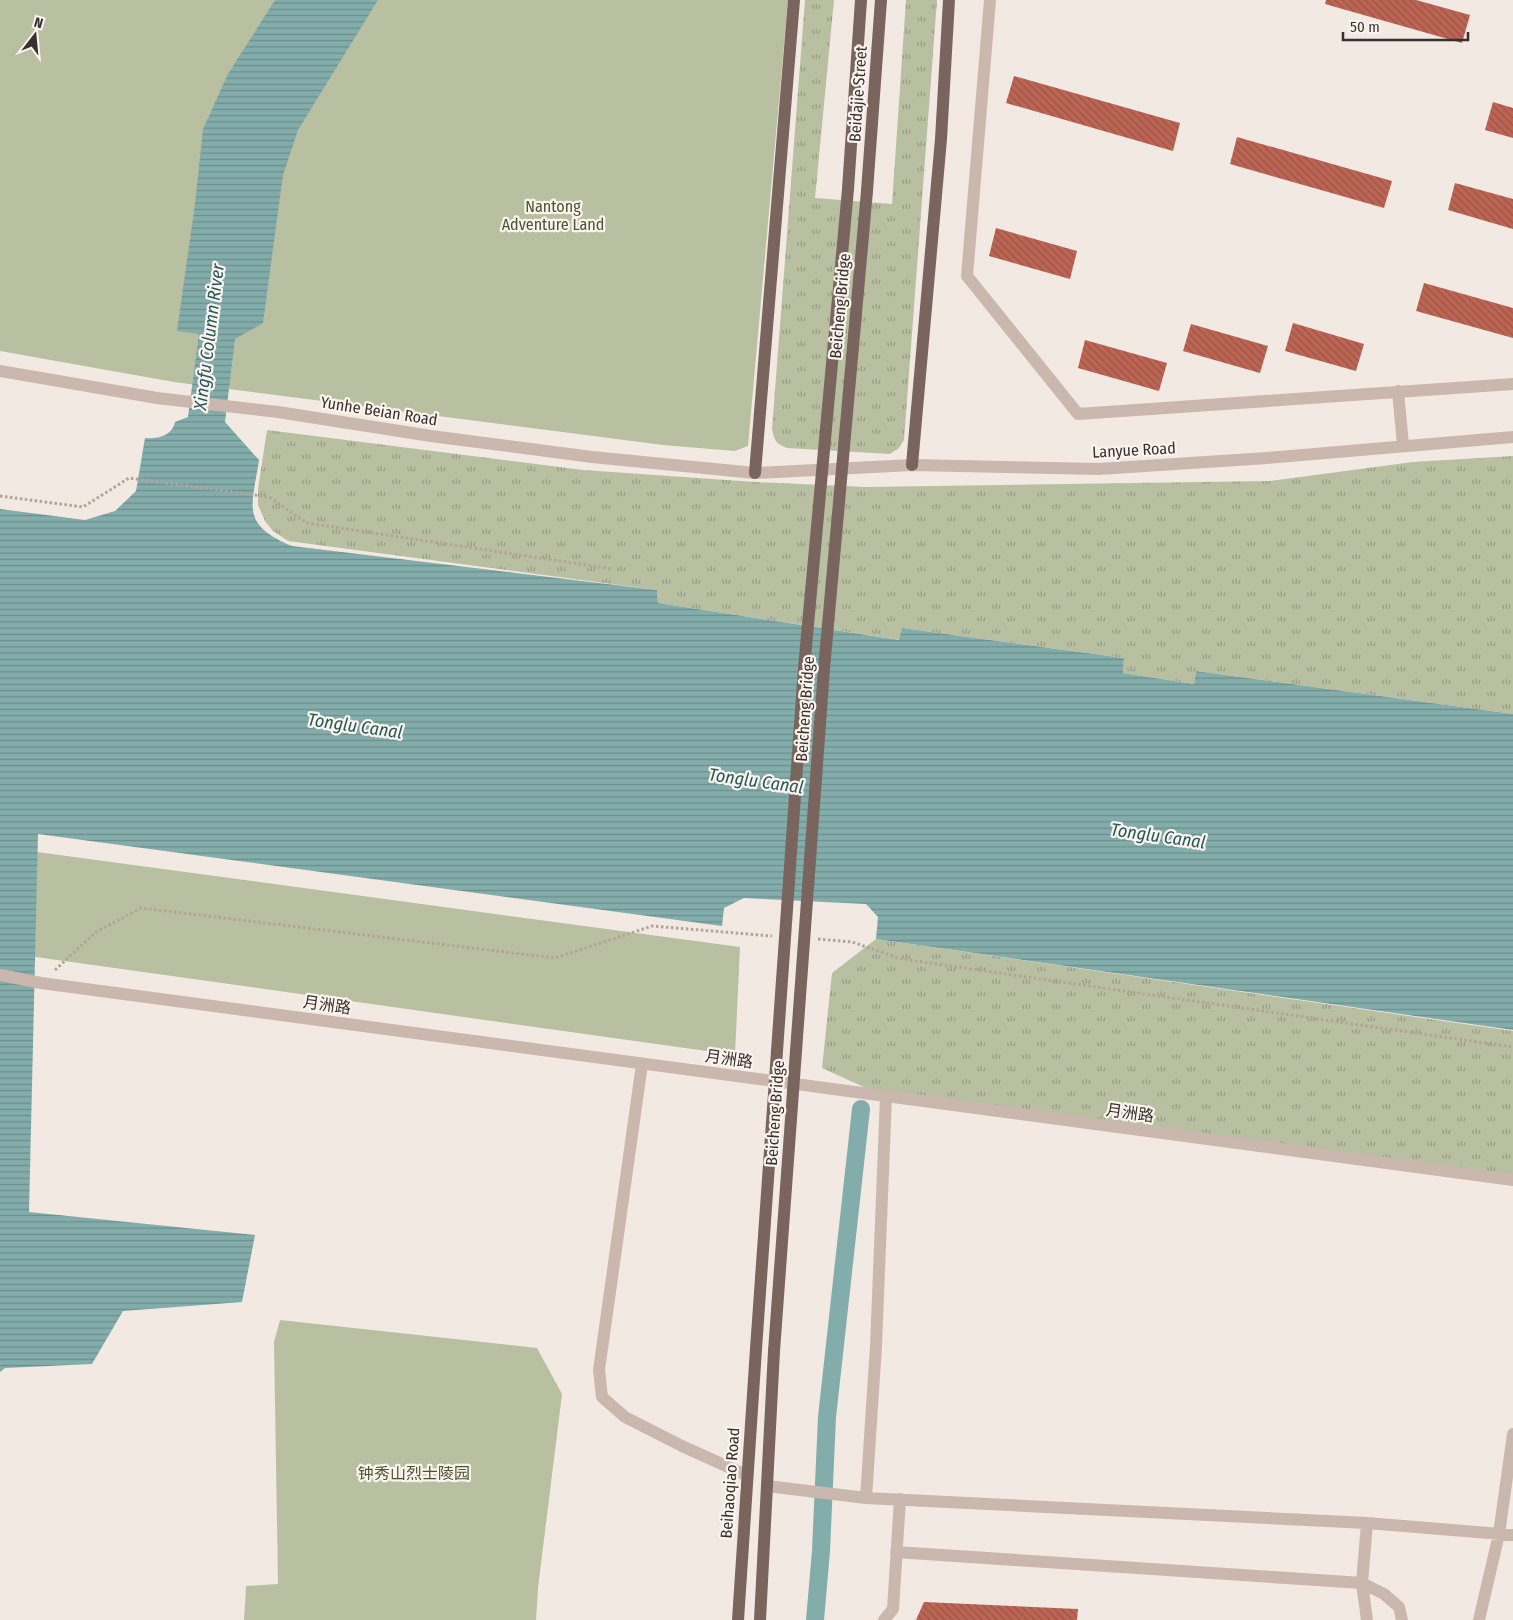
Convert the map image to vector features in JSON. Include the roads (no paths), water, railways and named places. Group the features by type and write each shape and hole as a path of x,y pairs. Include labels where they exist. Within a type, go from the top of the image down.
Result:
{"main road":[{"path":"755,473 794,0"},
{"name":"Beidajie Street","path":"848,189 862,0"},
{"name":"Beidajie Street","path":"867,191 881,0"},
{"path":"912,465 941,139 949,0"},
{"name":"Beicheng Bridge","path":"756,1349 804,668 848,189"},
{"name":"Beicheng Bridge","path":"767,1486 774,1351 824,669 867,191"},
{"name":"Beihaoqiao Road","path":"738,1620 746,1475 756,1349"},
{"path":"760,1620 767,1486"}],"street":[{"path":"990,0 967,276 1078,414 1513,384"},
{"name":"Yunhe Beian Road","path":"0,371 157,398 278,412 431,436 592,457 755,473"},
{"path":"1398,391 1403,445"},
{"name":"Lanyue Road","path":"755,473 912,465 1099,469 1267,458 1513,437"},
{"name":"月洲路","path":"0,976 886,1097 1513,1180"},
{"path":"642,1064 599,1370 602,1397 625,1417 682,1446 746,1475"},
{"path":"866,1498 876,1346 886,1097"},
{"path":"1479,1620 1499,1534 1513,1434"},
{"path":"767,1486 866,1498 1367,1523 1513,1535"},
{"path":"884,1620 893,1609 900,1499"},
{"path":"1367,1523 1362,1583 1367,1620"},
{"path":"896,1552 1362,1583 1384,1594 1399,1607 1402,1620"}],"water":[{"path":"275,0 378,0 298,130 283,175 263,323 235,339 225,422 259,460 254,490 253,512 257,522 264,530 292,546 657,590 658,603 899,640 902,628 1124,658 1123,673 1194,684 1196,671 1513,714 1513,1030 876,939 878,917 866,904 744,898 724,908 722,926 38,834 29,1212 255,1235 242,1302 123,1311 92,1364 5,1368 0,1372 0,509 85,520 115,511 136,491 145,438 164,436 171,431 175,422 188,417 199,334 177,331 195,204 203,129 228,74"}],"waterway":[{"path":"815,1620 821,1551 827,1417 861,1109"}],"park label":[{"name":"Nantong Adventure Land","path":"553,215"},
{"name":"钟秀山烈士陵园","path":"414,1473"}],"water label":[{"name":"Xingfu Column River","path":"209,337"},
{"name":"Tonglu Canal","path":"355,726"},
{"name":"Tonglu Canal","path":"756,781"},
{"name":"Tonglu Canal","path":"1158,836"}]}
